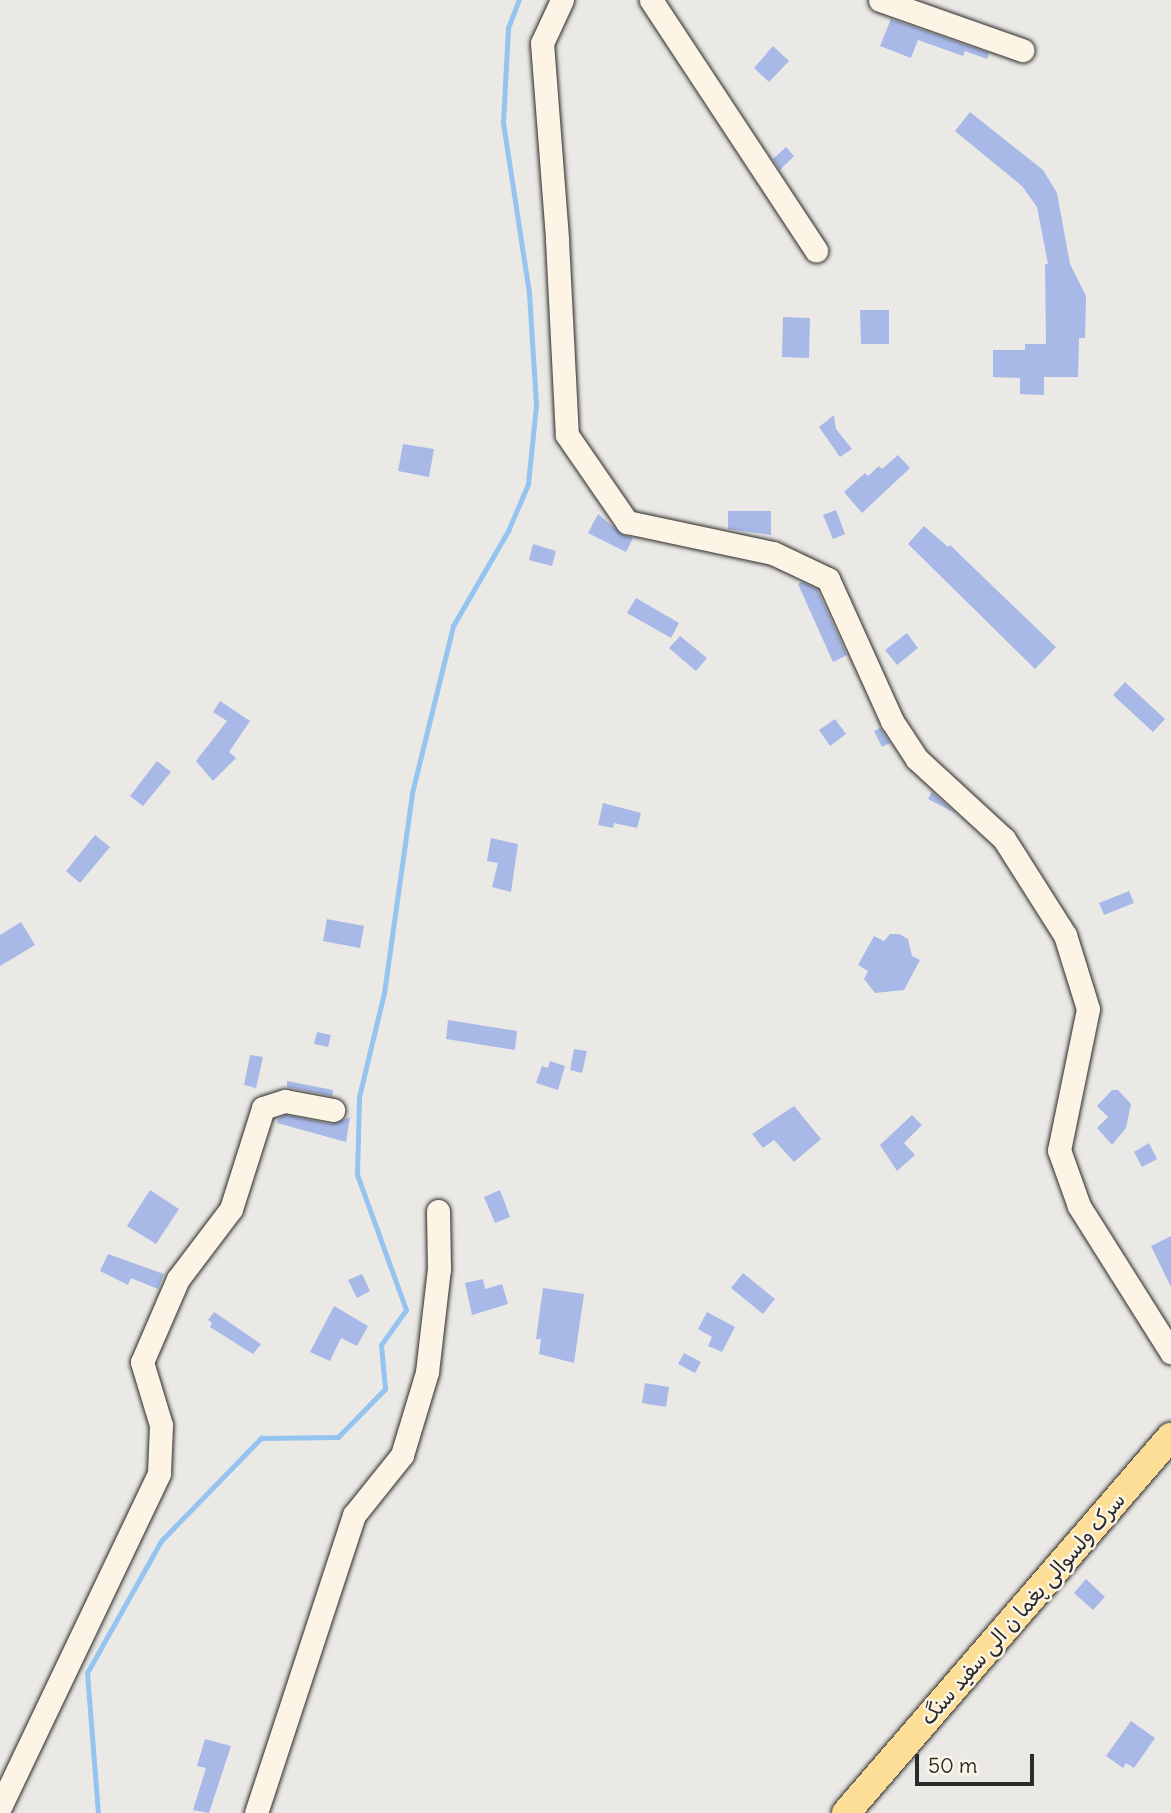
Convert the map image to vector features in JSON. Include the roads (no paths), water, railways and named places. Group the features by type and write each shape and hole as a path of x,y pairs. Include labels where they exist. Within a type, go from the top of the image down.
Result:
{"main road":[{"name":"سرک ولسوالی پغما ن الی سفید سنگ","path":"846,1813 1171,1437"}],"street":[{"path":"562,0 542,43 557,240 567,435 627,522 773,554 828,579 892,721 917,759 1004,839 1065,935 1088,1009 1059,1150 1079,1206 1171,1352"},
{"path":"651,0 816,250"},
{"path":"880,0 1021,50"},
{"path":"0,1807 159,1473 161,1425 142,1362 178,1279 231,1209 263,1108 285,1101 333,1110"},
{"path":"256,1813 354,1515 402,1455 424,1384 439,1269 438,1211"}],"waterway":[{"path":"98,1813 87,1673 161,1541 261,1438 338,1437 385,1389 381,1345 406,1310 357,1175 359,1097 384,993 412,793 453,626 508,531 528,484 536,405 529,293 503,123 508,28 519,0"}]}
